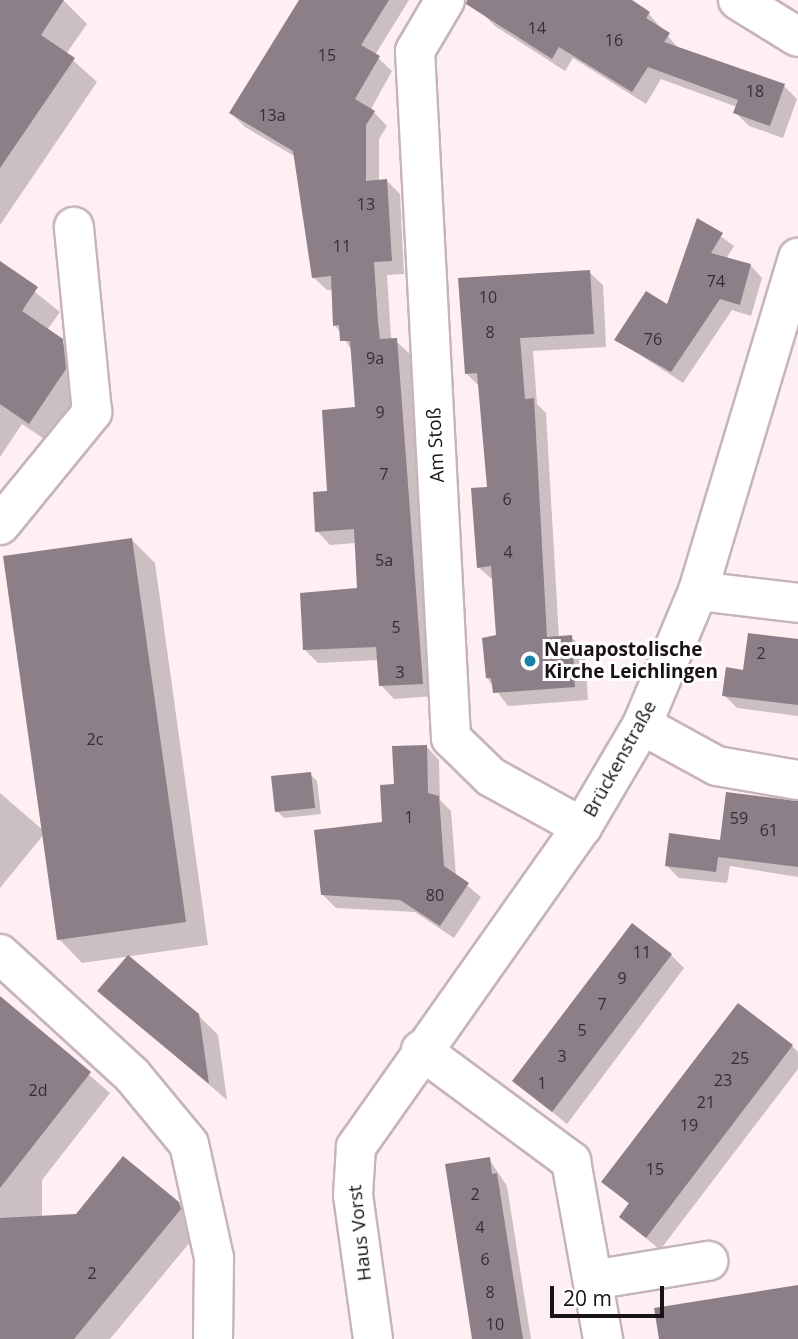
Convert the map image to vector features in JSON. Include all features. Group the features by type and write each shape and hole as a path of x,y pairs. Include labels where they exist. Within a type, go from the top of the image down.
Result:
{"street":[{"name":"Am Stoß","path":"445,0 415,51 451,738 491,776 582,827"},
{"path":"738,0 798,37"},
{"path":"0,525 92,412 74,228"},
{"name":"Brückenstraße","path":"389,1095 582,827 642,725 698,591 798,258"},
{"path":"698,591 798,603"},
{"path":"642,725 716,766 798,780"},
{"path":"0,954 132,1075 189,1144 214,1258 213,1339"},
{"path":"421,1050 570,1161 603,1339"},
{"name":"Haus Vorst","path":"373,1339 353,1195 356,1147 389,1095"},
{"path":"593,1280 708,1261"}],"building":[{"path":"0,0 64,0 41,35 75,58 0,168"},
{"path":"299,0 389,0 361,45 380,56 355,99 375,111 366,125 366,181 387,179 392,261 374,262 378,322 380,339 397,338 423,684 379,686 376,647 303,650 300,593 357,588 354,529 315,532 313,492 327,491 322,410 355,407 350,341 340,341 339,325 333,326 331,276 312,278 293,151 229,113"},
{"path":"467,0 632,0 650,12 646,18 670,33 664,42 785,84 770,126 733,113 738,100 648,67 632,92 559,47 552,59 466,4"},
{"path":"697,218 723,233 711,253 751,264 740,305 720,299 671,372 614,340 646,291 667,304"},
{"path":"0,261 38,287 22,311 63,339 66,369 29,424 0,404"},
{"path":"590,270 594,334 520,338 525,399 534,398 547,637 572,635 575,687 493,693 491,678 486,678 482,638 496,635 491,566 477,568 471,488 487,487 477,373 465,374 458,278"},
{"path":"132,538 186,922 57,940 3,556"},
{"path":"748,633 798,639 798,705 722,696 726,667 743,670"},
{"path":"427,745 428,793 439,796 444,866 469,883 440,926 400,900 321,895 314,830 382,822 380,785 394,784 392,746"},
{"path":"311,772 315,808 275,812 271,776"},
{"path":"726,792 798,801 798,867 718,857 716,872 665,866 669,833 720,840"},
{"path":"632,923 672,954 552,1112 512,1081"},
{"path":"128,955 199,1014 209,1084 97,991"},
{"path":"0,996 91,1072 0,1188"},
{"path":"738,1003 793,1045 646,1238 619,1217 629,1203 601,1182"},
{"path":"123,1156 179,1202 181,1209 74,1339 0,1339 0,1218 76,1214"},
{"path":"490,1157 492,1174 497,1173 523,1339 472,1339 445,1164"},
{"path":"798,1285 798,1339 659,1339 654,1308"}],"place":[{"name":"Neuapostolische Kirche Leichlingen","path":"530,661"}]}
